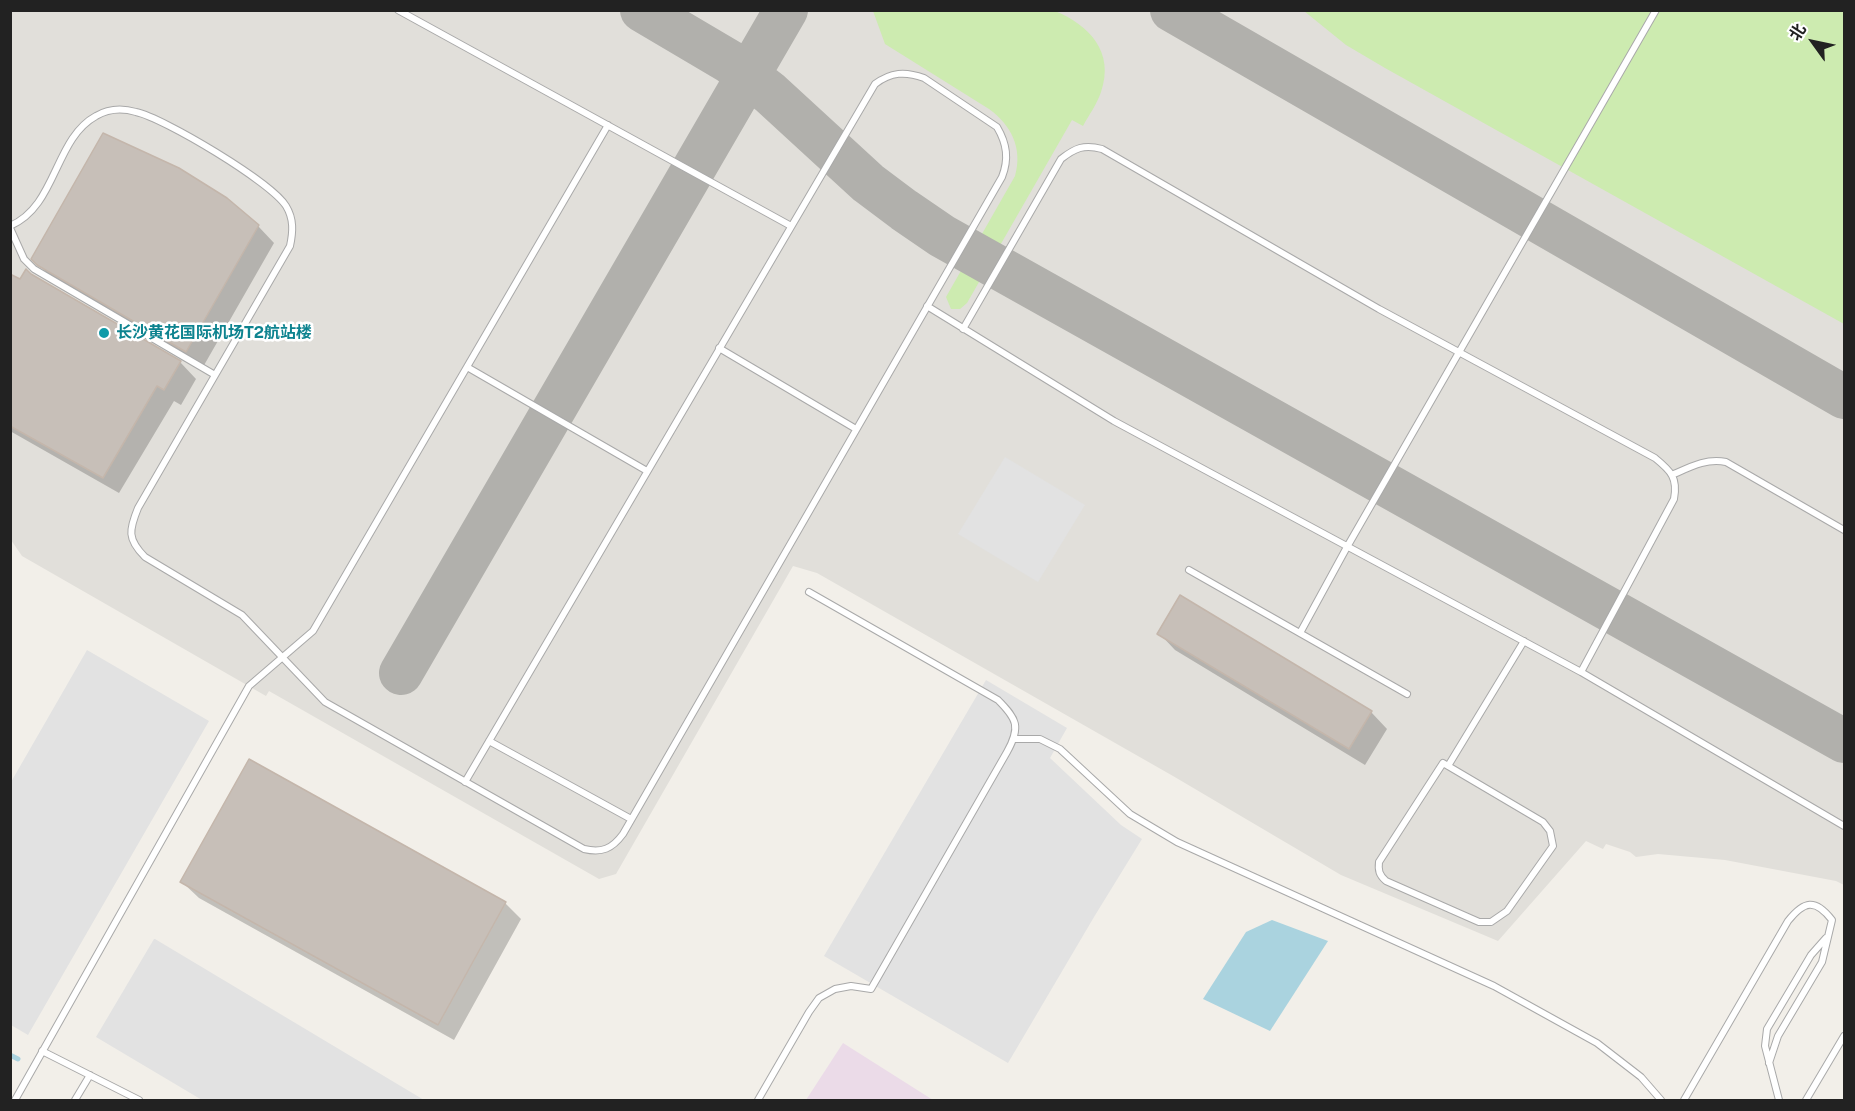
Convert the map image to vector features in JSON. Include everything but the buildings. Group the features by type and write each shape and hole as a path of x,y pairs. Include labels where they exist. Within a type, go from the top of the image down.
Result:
{"lane":[{"path":"398,10 790,226"},
{"path":"1300,633 1347,547 1656,10"},
{"path":"215,375 34,269 24,259 10,227 22,221 32,211 42,198 75,135 85,123 97,115 112,110 138,112 163,123 252,175 286,206 293,233 285,255 138,508 130,532 134,546 145,557 242,615 325,702 465,782 584,849 596,852 606,850 616,843 631,819 1002,177 1007,157 1002,136 997,127 924,78 894,73 875,84 465,782"},
{"path":"15,1101 249,686 313,631 608,125"},
{"path":"963,329 1061,159 1080,146 1102,149 1379,309 1655,458 1672,475 1677,486 1674,500 1581,672"},
{"path":"927,306 1114,421 1581,672 1845,826"},
{"path":"719,348 856,429"},
{"path":"467,367 647,471"},
{"path":"1672,475 1714,459 1726,462 1845,530"},
{"path":"1189,570 1407,694"},
{"path":"758,1101 819,998 835,989 851,986 871,989 1014,739 1016,728 1012,714 998,700 808,592"},
{"path":"1448,766 1524,641"},
{"path":"1014,739 1040,739 1059,749 1130,814 1177,842 1494,986 1556,1020 1597,1043 1641,1077 1661,1101"},
{"path":"489,741 631,819"},
{"path":"1443,763 1448,766 1543,822 1550,831 1553,846 1506,911 1491,922 1479,922 1386,881 1380,876 1378,869 1379,862 1443,763"},
{"path":"1684,1101 1788,921 1798,908 1810,904 1823,908 1832,920 1822,962 1778,1036 1768,1063"},
{"path":"1779,1101 1765,1046 1767,1029 1811,956 1828,935"},
{"path":"1806,1101 1845,1036"},
{"path":"42,1051 139,1101"},
{"path":"75,1101 90,1075"}],"shaded area":[{"path":"10,11 1844,11 1844,885 1836,881 1725,860 1658,854 1636,857 1630,852 1606,844 1603,849 1586,841 1498,941 1341,875 1173,776 817,573 793,566 616,874 599,879 269,691 266,696 22,556 11,540"},
{"path":"1005,457 1085,505 1038,582 958,534"},
{"path":"87,650 209,721 28,1035 11,1025 11,782"},
{"path":"986,680 1067,728 1050,758 1121,825 1142,839 1008,1063 824,956"},
{"path":"154,939 424,1100 202,1100 96,1037"},
{"path":"843,1043 933,1100 806,1100"}],"green space":[{"path":"873,11 1055,11 1088,32 1102,52 1104,78 1095,105 1083,126 1072,120 967,303 960,309 951,309 946,297 1015,176 1016,147 1009,130 997,115 885,44"},
{"path":"1304,11 1844,11 1844,324 1385,68 1346,45"}],"water":[{"path":"1272,920 1328,941 1270,1031 1203,999 1246,932"}],"waterway":[{"path":"10,1055 18,1059"}],"taxiway":[{"path":"642,10 730,62 770,93 868,183 942,236 1844,741"},
{"path":"401,673 786,10"},
{"path":"1172,10 1844,397"}],"place":[{"name":"长沙黄花国际机场T2航站楼","path":"104,333"}]}
